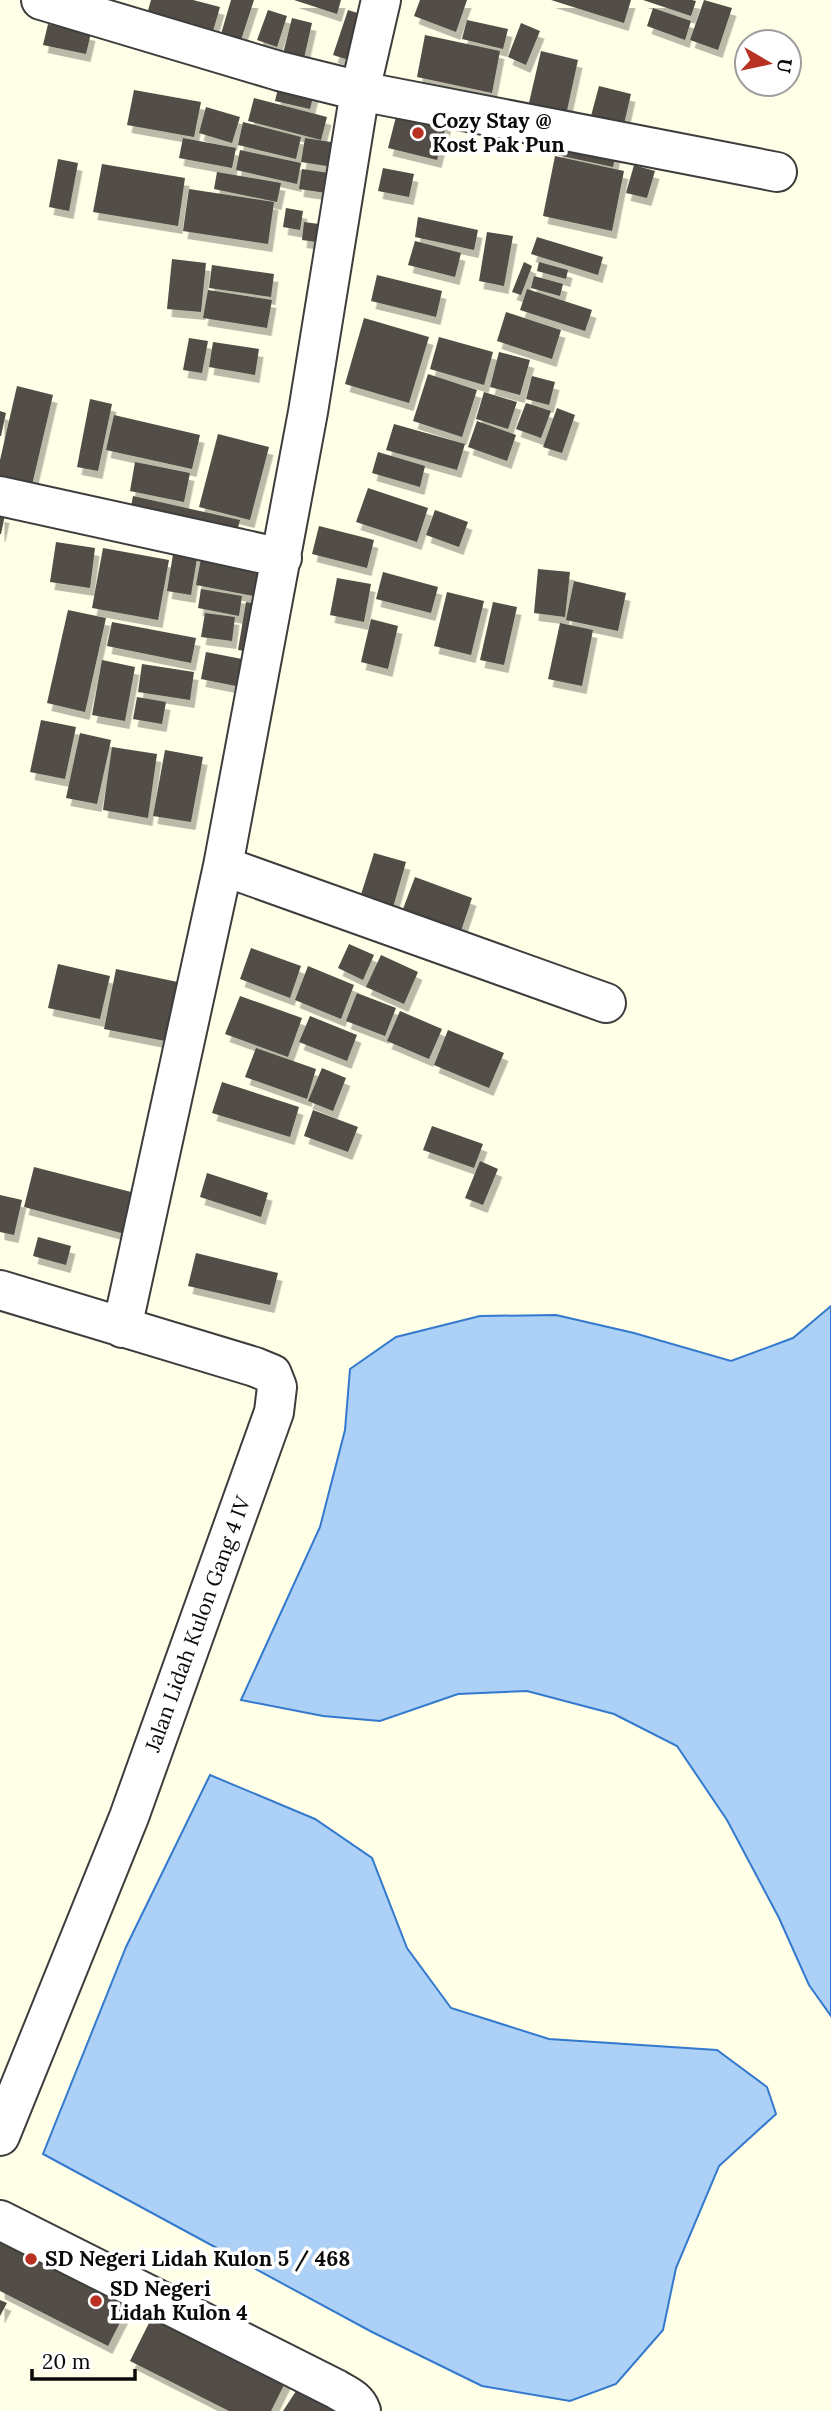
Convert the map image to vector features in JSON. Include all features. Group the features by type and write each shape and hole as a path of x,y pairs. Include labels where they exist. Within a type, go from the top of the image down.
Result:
{"street":[{"path":"41,0 227,56 360,91 777,172"},
{"path":"122,1328 223,866 282,558 360,91 381,0"},
{"path":"0,496 282,558"},
{"path":"223,866 606,1003"},
{"name":"Jalan Lidah Kulon Gang 4 IV","path":"0,1290 255,1367 272,1374 277,1387 274,1412 129,1816 0,2136"},
{"path":"0,2220 343,2393 359,2405 361,2411"}],"water":[{"path":"831,1306 831,2016 809,1985 779,1918 727,1820 677,1746 614,1714 527,1691 458,1694 380,1721 323,1716 241,1700 320,1527 345,1430 350,1369 396,1337 480,1316 556,1315 634,1333 731,1361 793,1338"},
{"path":"210,1775 315,1819 372,1858 407,1948 451,2008 549,2039 717,2050 767,2087 776,2114 719,2166 676,2268 663,2330 616,2384 570,2401 482,2386 372,2332 43,2154 126,1947"}],"building":[{"path":"151,0 193,0 220,7 213,31 147,14"},
{"path":"231,0 254,0 241,40 221,34"},
{"path":"294,0 341,0 337,14"},
{"path":"420,0 467,0 456,32 414,16"},
{"path":"551,0 631,0 624,23"},
{"path":"643,0 692,0 696,1 691,16"},
{"path":"704,0 732,8 718,50 690,40"},
{"path":"653,8 691,21 685,40 647,26"},
{"path":"268,10 287,16 277,47 257,40"},
{"path":"348,10 370,17 355,62 333,55"},
{"path":"292,18 312,23 304,58 283,54"},
{"path":"467,20 508,29 503,49 462,39"},
{"path":"521,23 540,31 526,65 508,57"},
{"path":"48,24 91,33 86,54 43,45"},
{"path":"425,35 500,51 492,93 417,77"},
{"path":"541,51 578,60 566,115 528,107"},
{"path":"280,80 315,89 310,109 275,101"},
{"path":"599,86 631,94 624,124 591,116"},
{"path":"134,90 201,102 194,137 127,125"},
{"path":"254,98 327,117 321,140 248,121"},
{"name":"Cozy Stay @ Kost Pak Pun","path":"399,105 448,118 437,160 388,148"},
{"path":"206,107 240,117 232,143 199,133"},
{"path":"243,122 301,137 296,159 238,145"},
{"path":"560,136 617,148 613,167 557,155"},
{"path":"183,138 236,148 232,168 179,158"},
{"path":"305,138 350,145 346,169 301,162"},
{"path":"240,150 301,163 297,184 236,170"},
{"path":"555,156 624,171 612,231 543,216"},
{"path":"58,159 78,163 69,211 49,207"},
{"path":"102,164 185,178 178,226 93,212"},
{"path":"634,165 655,171 647,198 626,193"},
{"path":"383,168 414,174 409,197 378,191"},
{"path":"302,169 343,175 340,195 299,189"},
{"path":"217,172 281,183 277,202 214,189"},
{"path":"189,189 274,202 268,244 183,231"},
{"path":"286,208 303,211 300,230 283,227"},
{"path":"418,217 478,230 474,250 415,237"},
{"path":"304,222 334,226 331,244 302,240"},
{"path":"487,232 513,236 504,286 479,281"},
{"path":"537,237 603,257 598,275 531,254"},
{"path":"415,241 461,253 455,277 408,265"},
{"path":"172,259 206,263 201,312 167,309"},
{"path":"524,262 532,266 521,295 512,292"},
{"path":"539,262 568,270 566,279 537,271"},
{"path":"212,265 274,274 271,297 209,288"},
{"path":"377,275 442,291 436,317 371,301"},
{"path":"534,276 563,284 560,296 531,288"},
{"path":"527,289 592,310 585,331 520,310"},
{"path":"208,290 272,300 267,328 203,318"},
{"path":"506,312 561,330 552,359 497,341"},
{"path":"364,318 429,337 409,403 345,384"},
{"path":"439,337 493,352 484,385 430,369"},
{"path":"189,338 208,341 202,373 183,370"},
{"path":"213,342 259,349 255,375 209,367"},
{"path":"499,352 530,360 520,395 490,387"},
{"path":"428,374 477,390 462,437 413,421"},
{"path":"532,376 555,382 549,405 526,399"},
{"path":"17,386 53,395 32,485 0,477 0,460"},
{"path":"484,392 517,402 508,429 476,419"},
{"path":"90,399 112,404 98,471 77,467"},
{"path":"526,403 551,411 541,438 516,429"},
{"path":"557,408 575,415 562,453 543,447"},
{"path":"0,411 6,413 1,436 0,436"},
{"path":"114,415 200,435 192,469 106,450"},
{"path":"477,421 516,435 507,461 468,447"},
{"path":"394,424 465,444 457,470 386,450"},
{"path":"218,434 269,447 250,520 199,507"},
{"path":"378,452 425,466 420,487 372,473"},
{"path":"135,462 190,473 184,502 130,491"},
{"path":"368,488 428,508 417,542 356,522"},
{"path":"133,496 240,520 234,543 129,518"},
{"path":"435,510 468,522 459,547 426,535"},
{"path":"0,514 5,515 1,534 0,534"},
{"path":"319,526 374,540 367,568 312,554"},
{"path":"56,542 95,548 90,588 50,582"},
{"path":"103,548 169,560 158,620 92,608"},
{"path":"174,548 198,552 191,595 167,591"},
{"path":"203,548 265,560 258,597 196,585"},
{"path":"538,569 570,572 565,617 534,613"},
{"path":"383,572 438,587 431,613 376,599"},
{"path":"337,578 371,584 364,622 330,615"},
{"path":"574,581 626,593 618,631 566,620"},
{"path":"201,589 242,596 239,616 198,608"},
{"path":"447,592 484,601 471,655 434,646"},
{"path":"246,602 267,605 259,653 238,650"},
{"path":"493,602 517,607 504,665 480,660"},
{"path":"68,610 106,618 85,712 47,703"},
{"path":"205,613 235,617 232,641 201,637"},
{"path":"371,619 398,626 388,669 361,662"},
{"path":"112,622 196,638 191,663 107,646"},
{"path":"560,623 593,630 582,686 548,679"},
{"path":"206,652 257,662 251,689 201,679"},
{"path":"102,660 135,667 125,721 92,715"},
{"path":"142,664 194,672 190,700 138,692"},
{"path":"137,697 166,702 162,724 133,719"},
{"path":"41,720 76,727 65,779 30,772"},
{"path":"80,733 111,740 97,804 66,798"},
{"path":"112,747 157,754 148,818 103,810"},
{"path":"165,750 203,757 191,822 153,816"},
{"path":"374,853 406,862 392,911 359,901"},
{"path":"415,877 472,898 461,931 403,909"},
{"path":"349,944 374,955 363,980 338,968"},
{"path":"251,948 301,966 290,998 240,979"},
{"path":"381,955 418,972 404,1004 366,987"},
{"path":"58,964 110,976 100,1019 48,1008"},
{"path":"308,966 354,985 341,1019 295,1000"},
{"path":"116,969 187,984 175,1043 104,1029"},
{"path":"357,993 396,1008 385,1036 346,1021"},
{"path":"240,996 302,1018 288,1057 225,1034"},
{"path":"400,1011 442,1029 429,1059 387,1041"},
{"path":"310,1016 357,1035 347,1061 299,1042"},
{"path":"448,1030 504,1053 489,1088 434,1065"},
{"path":"256,1048 316,1069 307,1099 245,1077"},
{"path":"322,1068 346,1078 333,1111 308,1101"},
{"path":"222,1082 299,1107 290,1137 212,1113"},
{"path":"313,1110 358,1127 348,1152 304,1136"},
{"path":"432,1126 483,1144 474,1168 423,1150"},
{"path":"480,1161 498,1169 483,1205 465,1198"},
{"path":"34,1167 135,1193 125,1234 24,1207"},
{"path":"207,1173 268,1193 261,1217 200,1197"},
{"path":"0,1195 22,1200 14,1235 0,1232"},
{"path":"38,1237 71,1246 66,1265 33,1256"},
{"path":"196,1253 278,1273 270,1305 188,1286"},
{"name":"SD Negeri Lidah Kulon 5 / 468","path":"0,2227 134,2295 108,2346 0,2291"},
{"path":"0,2300 7,2303 0,2316"},
{"path":"156,2309 289,2375 271,2411 229,2411 130,2361"},
{"path":"300,2385 335,2408 333,2411 283,2411"}],"place":[{"name":"Cozy Stay @ Kost Pak Pun","path":"418,133"},
{"name":"SD Negeri Lidah Kulon 5 / 468","path":"31,2259"},
{"name":"SD Negeri Lidah Kulon 4","path":"96,2301"}]}
